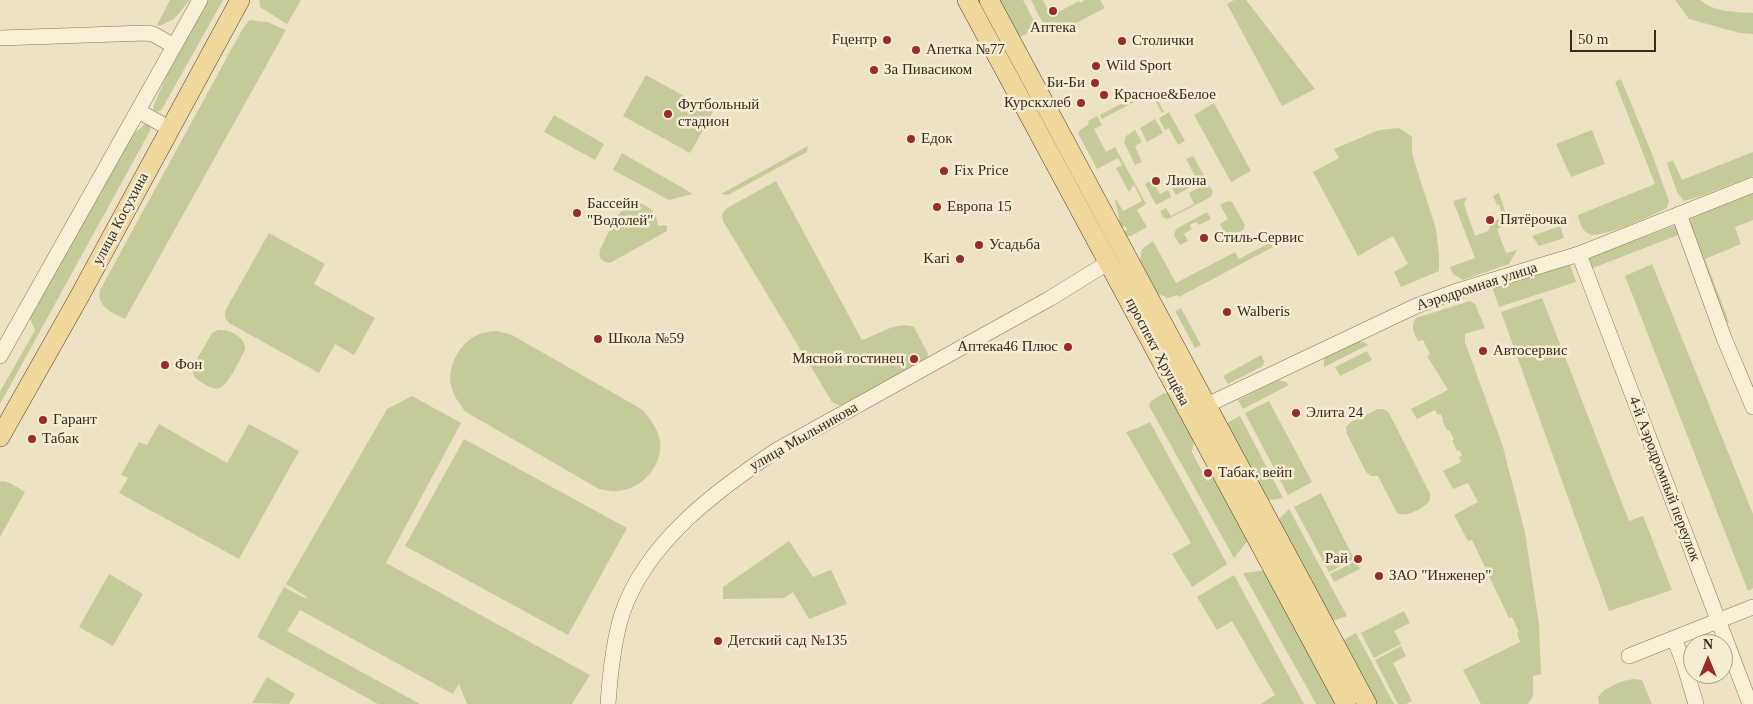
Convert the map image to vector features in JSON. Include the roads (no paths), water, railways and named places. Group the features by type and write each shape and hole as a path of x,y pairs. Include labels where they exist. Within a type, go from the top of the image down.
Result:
{"main road":[{"name":"улица Косухина","path":"0,438 78,299 240,0"},
{"name":"проспект Хрущёва","path":"967,0 1117,257 1207,405 1367,704"},
{"name":"проспект Хрущёва","path":"990,0 1117,257 1346,704"}],"street":[{"path":"0,356 200,0"},
{"path":"0,38 146,33 153,34 174,46"},
{"path":"138,111 169,128"},
{"name":"Аэродромная улица","path":"1207,405 1416,306 1454,292 1579,254 1753,185"},
{"path":"1679,214 1724,338 1753,407"},
{"name":"4-й Аэродромный переулок","path":"1579,254 1750,704"},
{"name":"улица Мыльникова","path":"608,704 616,635 623,612 634,587 659,551 708,500 777,450 1041,303 1117,257"},
{"path":"1629,656 1753,606"},
{"path":"1674,638 1696,704"}],"place":[{"name":"Аптека","path":"1053,11"},
{"name":"Fцентр","path":"887,40"},
{"name":"Столички","path":"1122,41"},
{"name":"Апетка №77","path":"916,50"},
{"name":"Wild Sport","path":"1096,66"},
{"name":"За Пивасиком","path":"874,70"},
{"name":"Би-Би","path":"1095,83"},
{"name":"Красное&Белое","path":"1104,95"},
{"name":"Курскхлеб","path":"1081,103"},
{"name":"Футбольный стадион","path":"668,114"},
{"name":"Едок","path":"911,139"},
{"name":"Fix Price","path":"944,171"},
{"name":"Лиона","path":"1156,181"},
{"name":"Европа 15","path":"937,207"},
{"name":"Бассейн \"Водолей\"","path":"577,213"},
{"name":"Пятёрочка","path":"1490,220"},
{"name":"Стиль-Сервис","path":"1204,238"},
{"name":"Усадьба","path":"979,245"},
{"name":"Kari","path":"960,259"},
{"name":"Walberis","path":"1227,312"},
{"name":"Школа №59","path":"598,339"},
{"name":"Аптека46 Плюс","path":"1068,347"},
{"name":"Автосервис","path":"1483,351"},
{"name":"Мясной гостинец","path":"914,359"},
{"name":"Фон","path":"165,365"},
{"name":"Элита 24","path":"1296,413"},
{"name":"Гарант","path":"43,420"},
{"name":"Табак","path":"32,439"},
{"name":"Табак, вейп","path":"1208,473"},
{"name":"Рай","path":"1358,559"},
{"name":"ЗАО \"Инженер\"","path":"1379,576"},
{"name":"Детский сад №135","path":"718,641"}]}
